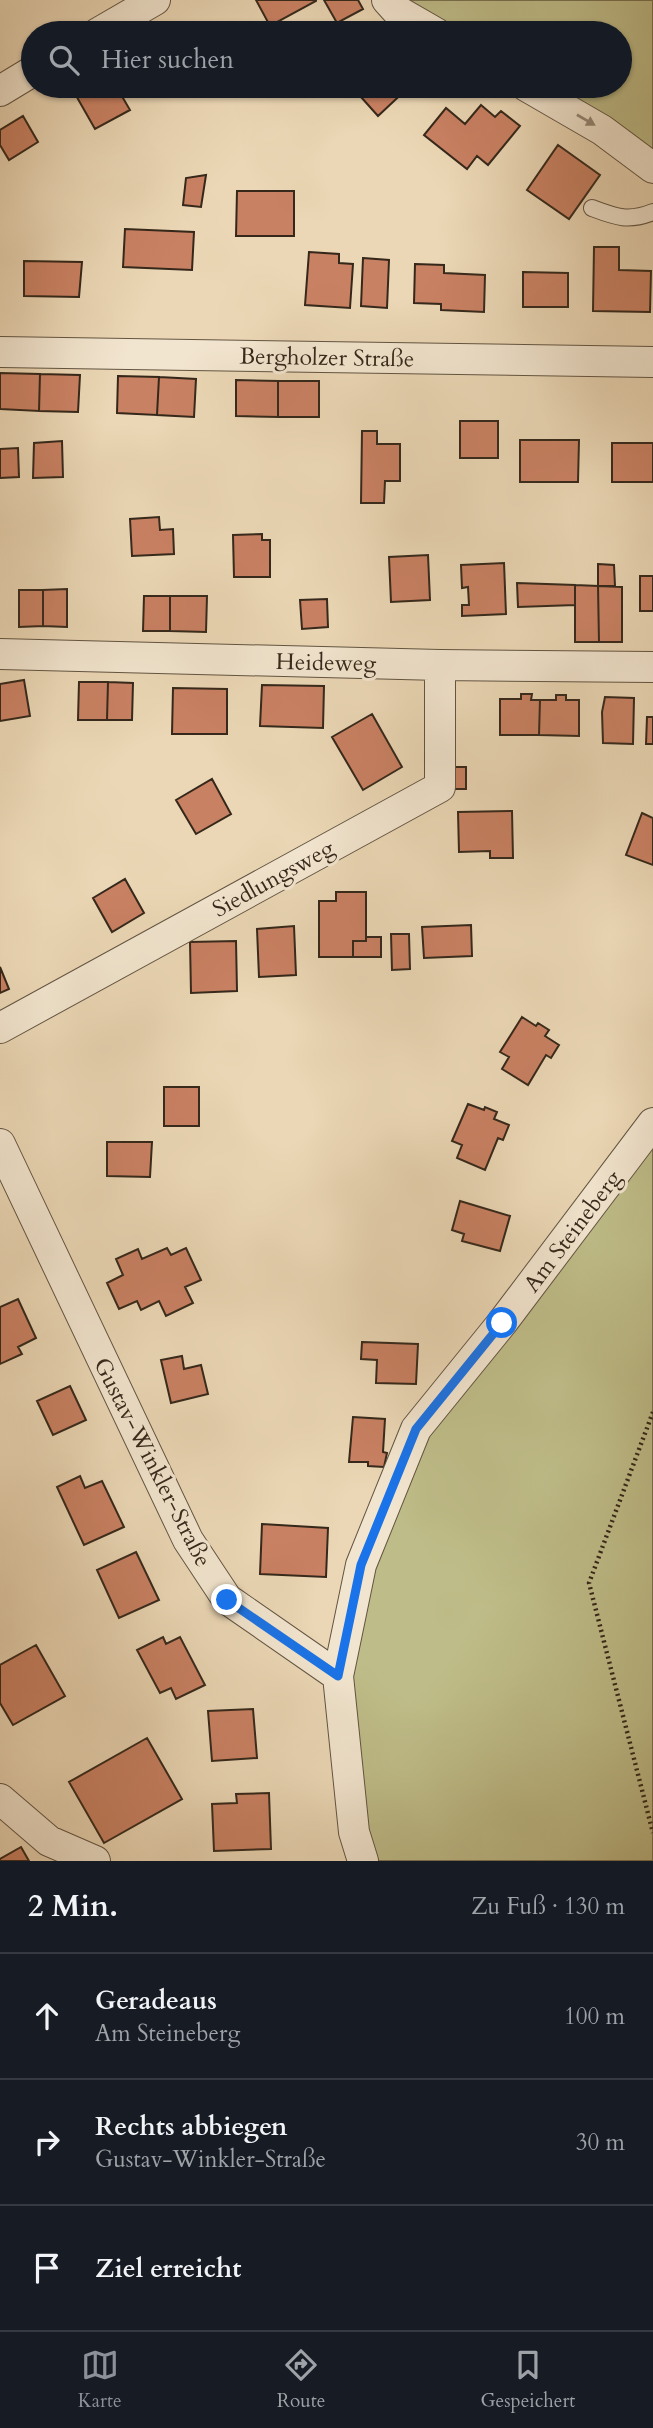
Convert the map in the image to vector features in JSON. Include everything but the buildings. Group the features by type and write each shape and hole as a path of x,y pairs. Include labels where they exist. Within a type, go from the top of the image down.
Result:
{"street":[{"path":"119,21 155,0"},
{"path":"387,0 396,10 415,21"},
{"path":"548,98 603,130 653,167"},
{"name":"Bergholzer Straße","path":"0,352 653,362"},
{"name":"Heideweg","path":"0,654 440,665 653,667"},
{"name":"Siedlungsweg","path":"0,1028 440,787 440,665"},
{"name":"Am Steineberg","path":"338,1676 361,1565 416,1429 502,1323 653,1123"},
{"name":"Gustav-Winkler-Straße","path":"0,1144 188,1540 227,1600 338,1676"},
{"path":"338,1676 354,1832 363,1861"},
{"path":"0,1799 49,1841 95,1861"}],"lane":[{"path":"592,208 622,219 638,218 653,212"}],"path":[{"path":"653,1412 589,1583 653,1833"}],"shaded area":[{"path":"387,0 653,0 653,168 545,98 632,98 632,21 418,21"},
{"path":"653,1123 653,1861 363,1861 338,1676 416,1429"}],"route":[{"path":"227,1600 338,1676 361,1565 416,1429 502,1323"}]}
